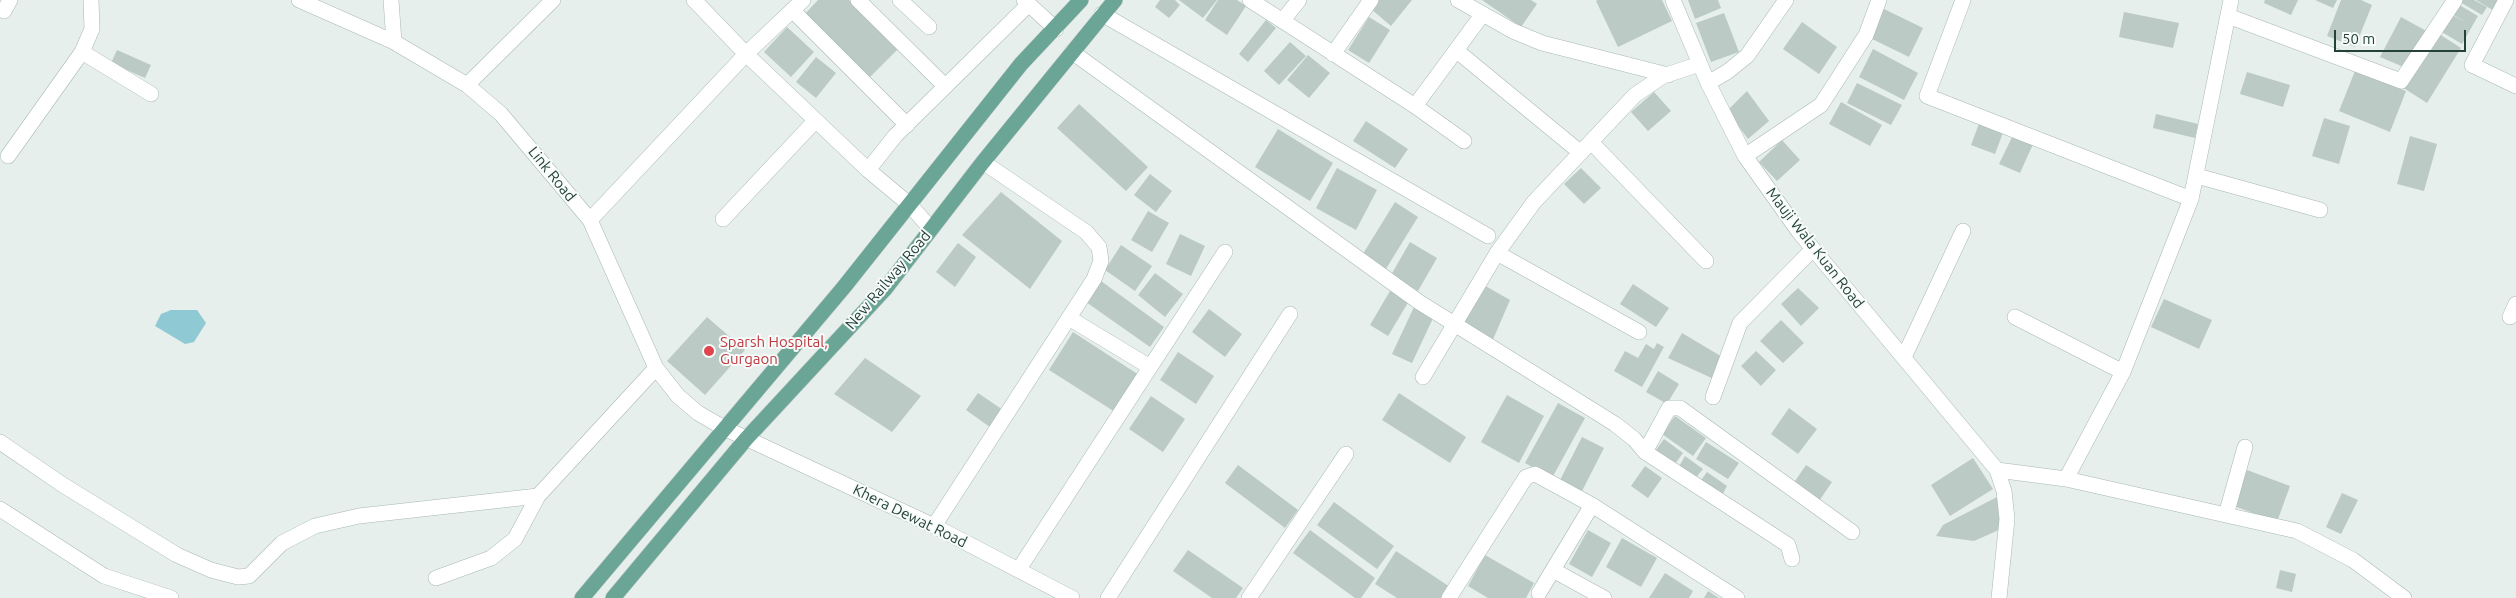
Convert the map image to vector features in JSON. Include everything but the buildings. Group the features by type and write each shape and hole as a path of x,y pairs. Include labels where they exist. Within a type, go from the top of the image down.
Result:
{"main road":[{"name":"New Railway Road","path":"582,598 844,287 1021,64 1056,29 1081,0"},
{"name":"New Railway Road","path":"613,598 746,438 885,289 983,162 1115,0"}],"street":[{"path":"8,156 82,52 92,29 91,0"},
{"name":"Link Road","path":"299,0 394,42 467,85 507,120 590,220 656,368 678,396 698,413 724,428"},
{"path":"391,0 394,42"},
{"path":"467,85 553,0"},
{"path":"694,0 815,121 868,170 910,205 931,229"},
{"path":"858,0 945,86"},
{"path":"900,0 930,28"},
{"path":"1250,0 1415,106 1464,141"},
{"path":"1283,20 1299,0"},
{"path":"1333,54 1371,0"},
{"path":"1458,0 1482,15 1542,43 1668,75"},
{"name":"Mauji Wala Kuan Road","path":"1673,0 1708,83 1745,156 1813,249 1997,470"},
{"path":"1708,83 1727,72 1747,56 1786,0"},
{"path":"1745,156 1821,105 1866,35 1879,0"},
{"path":"1963,0 1927,96 2191,199"},
{"path":"2066,479 2123,372 2191,199 2231,0"},
{"path":"2228,16 2401,81 2455,0"},
{"path":"2506,0 2472,65 2516,86"},
{"path":"868,170 907,125 1026,2 1056,29"},
{"path":"590,220 746,54 798,5 907,125"},
{"path":"1102,14 1488,236"},
{"path":"1415,106 1457,52 1482,15"},
{"path":"82,52 151,94"},
{"path":"1072,52 1455,326 1615,424 1634,439 1645,452 1788,545 1792,559"},
{"path":"1457,52 1586,147 1706,261"},
{"path":"1423,377 1498,253 1534,202 1634,96 1647,86 1668,75 1700,64"},
{"path":"723,219 815,121"},
{"path":"934,526 1094,279 1101,261 1099,248 1086,232 983,162"},
{"path":"2196,176 2320,210"},
{"path":"1904,357 1963,231"},
{"path":"1713,397 1740,323 1813,249"},
{"path":"1019,569 1225,252"},
{"path":"1498,253 1639,332"},
{"path":"1108,598 1290,314"},
{"path":"2015,317 2123,372"},
{"path":"1069,318 1150,367"},
{"path":"436,578 491,558 515,539 538,496 656,368"},
{"path":"1645,452 1670,408 1680,408 1852,532"},
{"name":"Khera Dewat Road","path":"724,428 934,526 1072,598"},
{"path":"0,442 63,485 177,555 210,570 238,577 249,576 282,543 315,526 338,520 538,496"},
{"path":"2226,515 2245,446"},
{"path":"1249,598 1346,454"},
{"path":"1999,598 2007,519 2004,491 1997,470 2066,479 2297,531 2353,560 2404,598"},
{"path":"1449,598 1529,475 1540,476 1592,505 1737,598"},
{"path":"1539,593 1592,505"},
{"path":"0,509 104,576 171,598"},
{"path":"1553,570 1604,598"}],"water":[{"path":"171,310 197,310 206,323 194,342 185,344 155,326 161,314"}],"place":[{"name":"Sparsh Hospital, Gurgaon","path":"709,351"}]}
